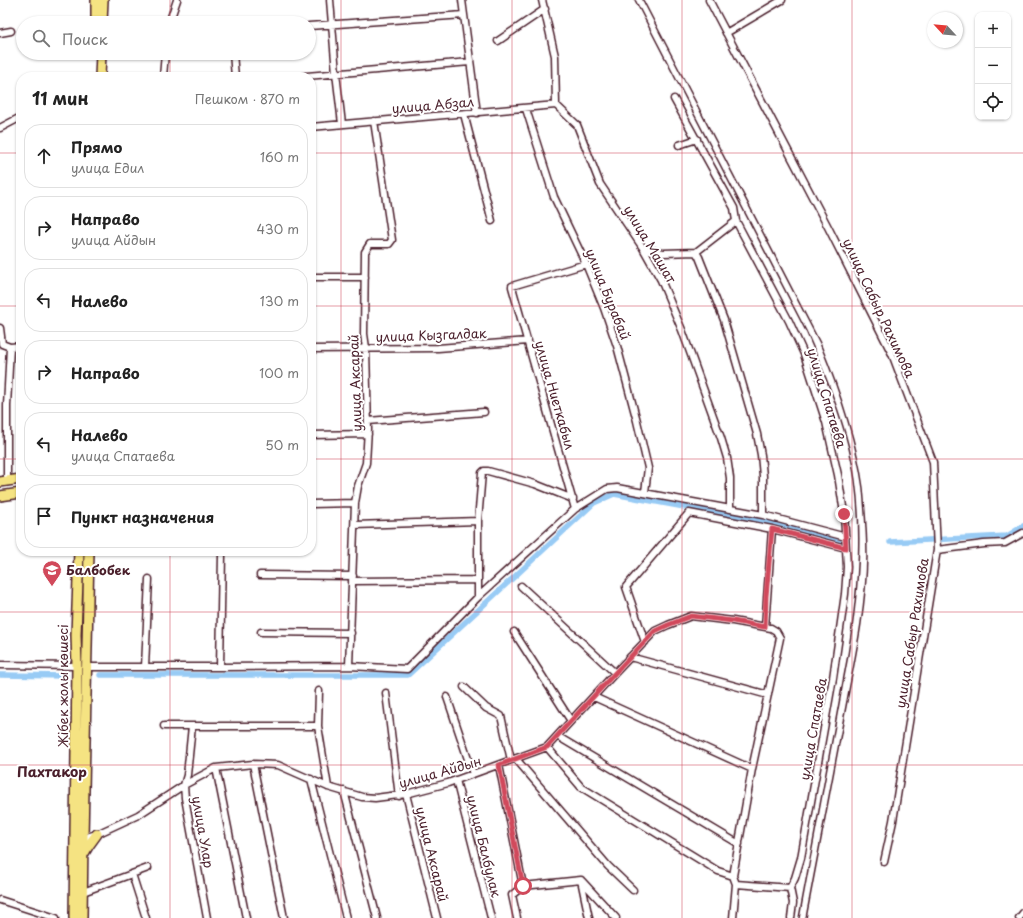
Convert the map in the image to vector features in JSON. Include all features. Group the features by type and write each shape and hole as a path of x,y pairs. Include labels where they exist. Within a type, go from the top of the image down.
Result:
{"main road":[{"path":"96,0 96,16"},
{"path":"102,16 103,0"},
{"path":"95,60 95,72"},
{"path":"100,72 101,60"},
{"path":"3,481 16,480"},
{"path":"0,496 16,494"},
{"name":"Жібек жолы көшесі","path":"79,556 76,635 82,666"},
{"name":"Жібек жолы көшесі","path":"74,918 79,839 82,666 89,556"},
{"path":"83,856 88,845 97,834"},
{"name":"Жібек жолы көшесі","path":"79,839 83,856 82,918"}],"street":[{"path":"171,16 177,0"},
{"path":"330,0 342,124"},
{"path":"462,0 477,113"},
{"path":"542,0 555,56 556,105"},
{"name":"улица Сабыр Рахимова","path":"709,0 828,227 892,354 933,462 936,547 894,821 884,862"},
{"path":"726,33 782,0"},
{"path":"498,41 545,9"},
{"path":"316,26 464,15"},
{"path":"0,33 11,31"},
{"path":"163,72 164,60"},
{"path":"234,60 235,72"},
{"path":"316,75 470,62"},
{"name":"улица Спатаева","path":"674,99 734,208 736,221 789,321 804,354 826,422 838,475 844,514 847,567 845,594 833,678 801,858 795,878 790,888 793,903 791,918"},
{"name":"улица Абзал","path":"316,127 556,105"},
{"name":"улица Машат","path":"556,105 577,125 600,184 643,248 661,280 679,322 721,438 727,458 730,478 730,508"},
{"name":"улица Бурабай","path":"526,108 554,197 586,264 604,308 617,346 648,468 645,492"},
{"path":"464,114 492,221"},
{"path":"0,128 16,120"},
{"name":"улица Аксарай","path":"349,666 355,503 358,486 366,464 368,434 366,348 364,334 365,252 370,244 389,244 392,240 374,122"},
{"path":"678,145 697,139"},
{"path":"643,248 663,253 696,252 736,221"},
{"path":"696,252 724,320 757,434 762,469 763,514"},
{"name":"улица Ниеткабыл","path":"575,509 512,286 586,264"},
{"path":"316,277 365,277"},
{"path":"0,328 2,344 10,347 16,346"},
{"name":"улица Кызгалдак","path":"316,349 438,348 528,341"},
{"path":"3,481 10,347"},
{"path":"368,421 484,412"},
{"path":"316,435 368,434"},
{"path":"478,597 478,521 482,473 484,471 488,471 535,484 573,499"},
{"path":"0,665 145,667 349,666 407,669 478,597 575,509 606,489 617,488 645,492 763,514 846,537"},
{"path":"316,504 355,503"},
{"path":"645,642 626,587 689,513 772,529 846,548"},
{"path":"354,524 478,521"},
{"path":"765,627 766,596 772,529"},
{"path":"936,547 1005,542 1023,533"},
{"path":"220,667 222,556"},
{"path":"260,575 352,579 478,580"},
{"path":"145,667 149,579"},
{"path":"521,586 615,673"},
{"name":"улица Айдын","path":"79,839 97,834 138,815 184,785 216,768 253,764 278,765 328,787 362,797 375,798 399,796 456,780 514,760 547,747 655,631 691,616 733,621 771,628 776,631 780,638 768,695"},
{"path":"261,632 351,633"},
{"path":"514,632 571,721"},
{"path":"630,657 768,695 752,769 733,876 736,884 733,918"},
{"path":"464,687 486,708 501,716 514,760 608,866 633,890"},
{"path":"319,691 318,726 328,787"},
{"name":"улица Аксарай","path":"386,693 399,796"},
{"path":"447,697 473,774"},
{"path":"594,697 752,769"},
{"path":"164,726 318,726"},
{"name":"улица Улар","path":"192,726 187,775 184,785 185,798 207,918"},
{"path":"557,736 739,844"},
{"path":"547,747 581,787 718,871 733,876"},
{"path":"253,764 284,918"},
{"path":"499,765 523,886 581,880"},
{"path":"216,768 246,918"},
{"path":"311,779 346,918"},
{"name":"улица Балбулак","path":"456,780 491,918"},
{"path":"344,791 377,918"},
{"name":"улица Аксарай","path":"406,794 437,918"},
{"path":"83,892 148,868"},
{"path":"132,874 146,918"},
{"path":"581,880 589,918"},
{"path":"581,880 616,918"},
{"path":"736,884 790,888"},
{"name":"улица Балбулак","path":"517,918 512,894 523,886"},
{"path":"0,900 56,918"},
{"path":"1019,918 1023,913"}],"waterway":[{"path":"100,675 408,675 594,503 614,494 776,524 840,543"},
{"path":"890,542 1007,536 1023,526"},
{"path":"0,675 66,676"}],"railway":[{"path":"635,0 806,331 835,403 845,433 854,474 859,525 859,551 852,629 799,918"},
{"path":"643,0 820,343 846,414 860,469 867,540 864,600 854,664 806,918"}],"place":[{"name":"Балбобек","path":"52,587"}],"district":[{"name":"Пахтакор","path":"52,772"}],"route":[{"path":"523,886 499,765 547,747 655,631 691,616 733,621 765,627 766,596 772,529 846,548 844,514"}]}
